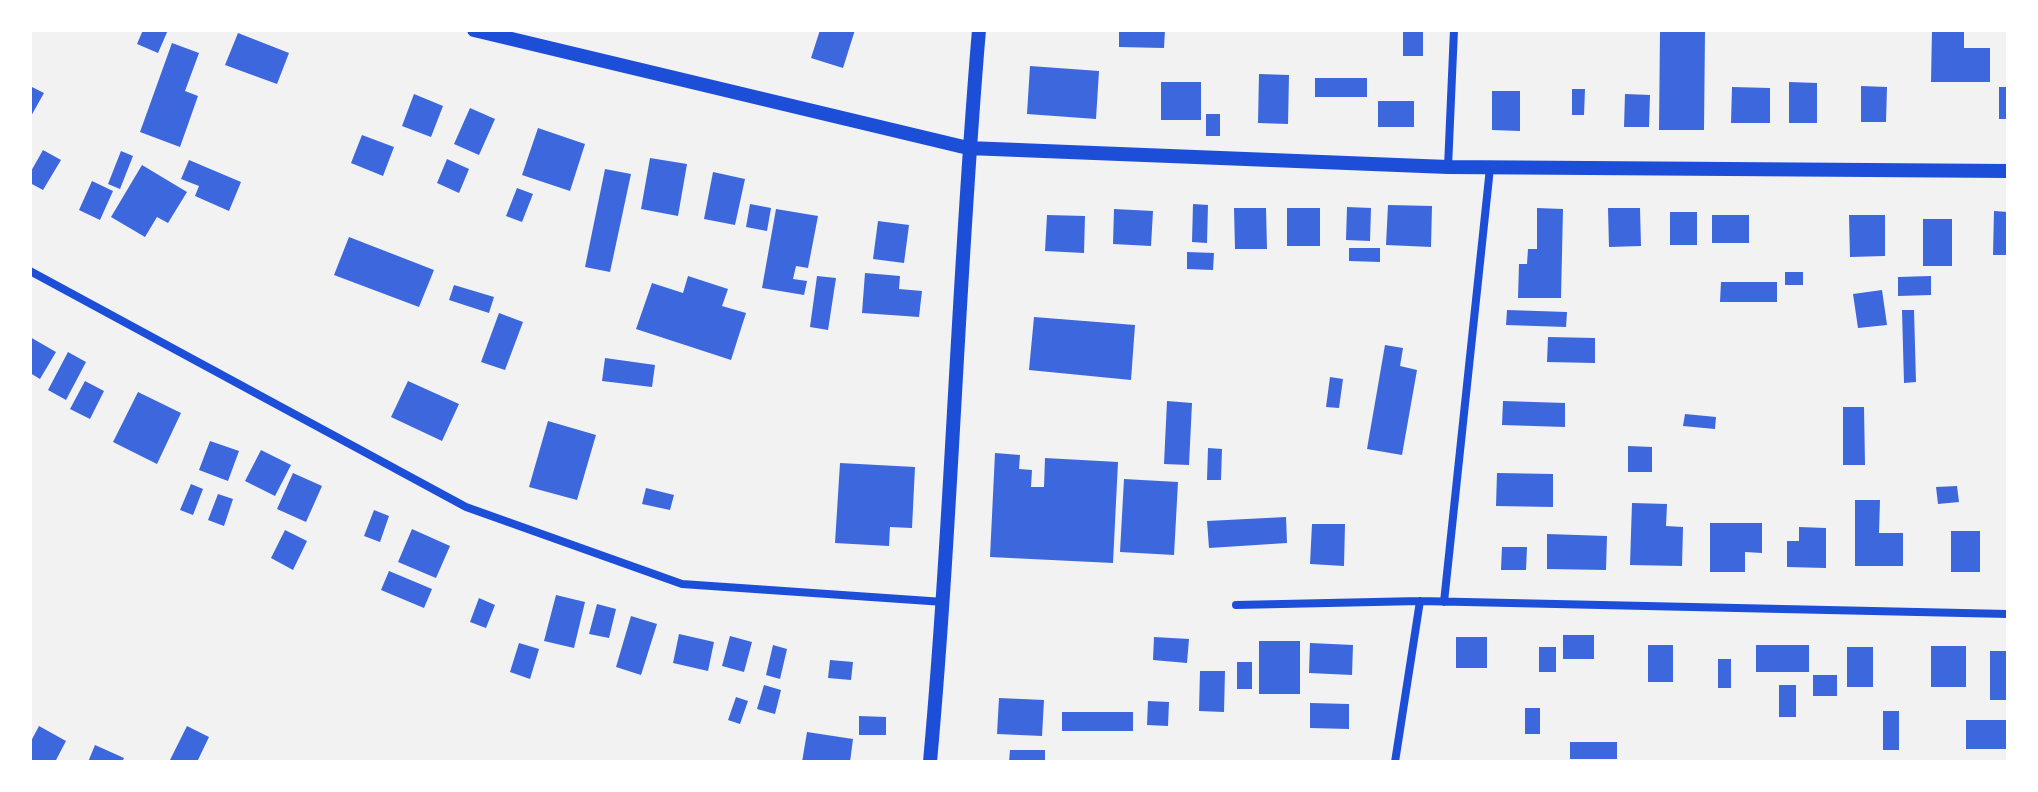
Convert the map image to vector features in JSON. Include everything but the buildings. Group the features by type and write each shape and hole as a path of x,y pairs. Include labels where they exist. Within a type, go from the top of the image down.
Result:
{"street":[{"path":"474,30 968,148 1490,168 2008,171"},
{"path":"930,762 945,602 968,148 979,30"},
{"path":"1448,167 1454,30"},
{"path":"1444,602 1490,168"},
{"path":"30,271 466,507 682,584 945,602"},
{"path":"1395,762 1420,601"},
{"path":"1236,605 1420,601 2008,614"}]}
